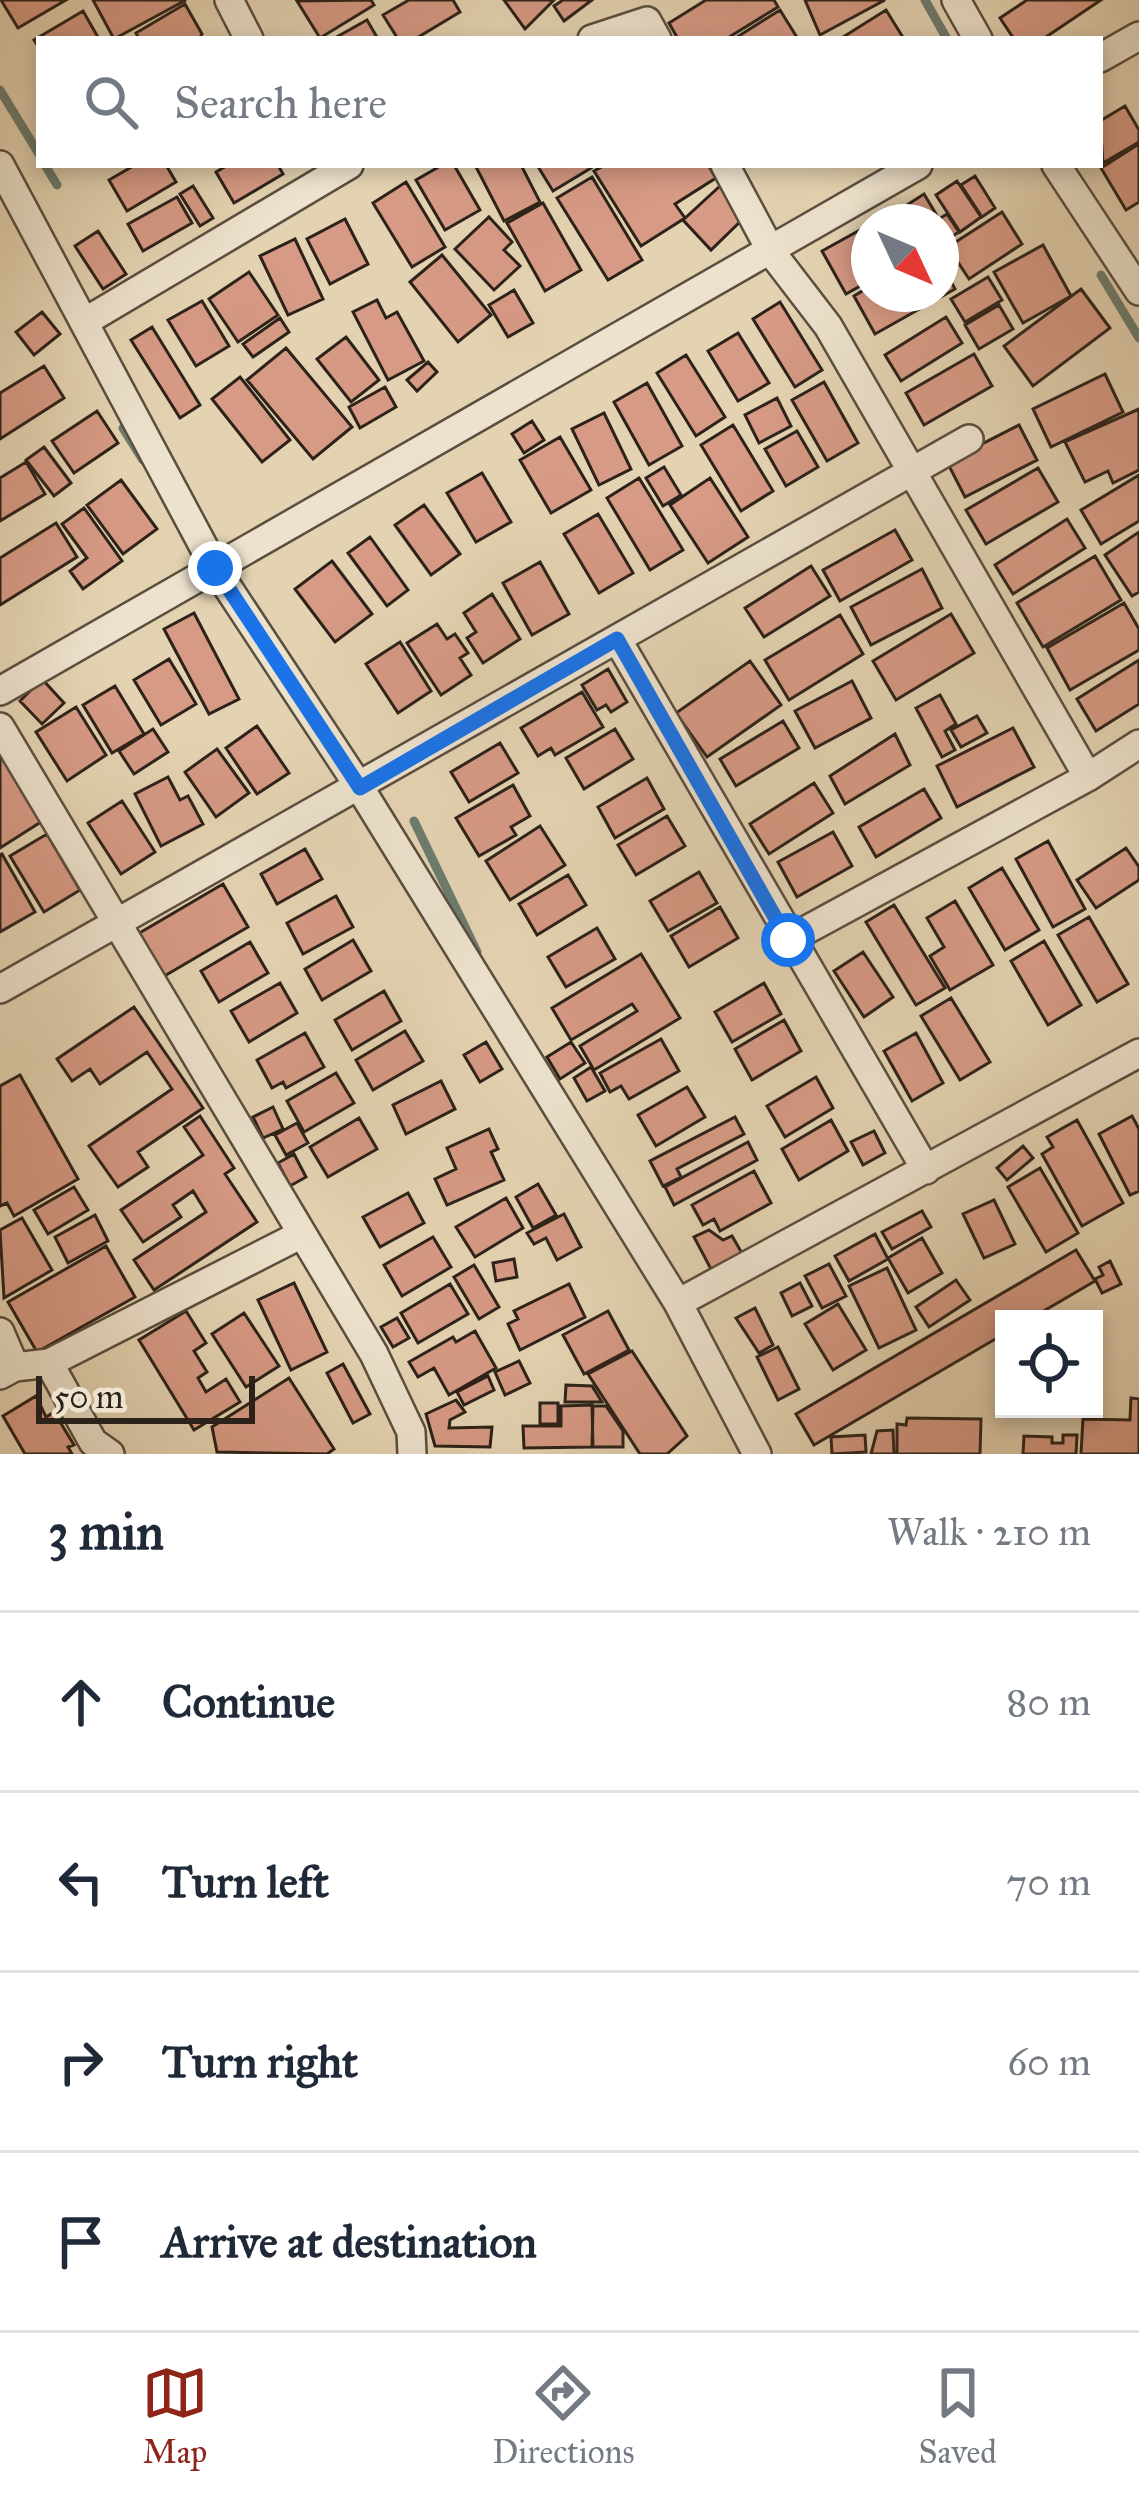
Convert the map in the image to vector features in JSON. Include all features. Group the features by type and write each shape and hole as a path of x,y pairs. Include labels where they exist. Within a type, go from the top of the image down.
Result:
{"street":[{"path":"229,0 247,36"},
{"path":"956,0 976,36"},
{"path":"601,36 647,21 655,36"},
{"path":"1103,56 1139,36"},
{"path":"0,165 215,568 360,788 677,1303 758,1454"},
{"path":"726,168 772,253 828,326 1088,777"},
{"path":"0,691 772,253 913,168"},
{"path":"1058,168 1139,291"},
{"path":"86,321 317,173"},
{"path":"0,989 115,919 360,788 969,439"},
{"path":"617,639 926,1170"},
{"path":"0,727 374,1354 411,1432 412,1454"},
{"path":"788,940 1088,777 1139,743"},
{"path":"677,1303 1139,1053"},
{"path":"0,1332 7,1371 49,1363 302,1234"},
{"path":"49,1363 93,1442 110,1454"}],"building":[{"path":"1,0 66,0 18,28"},
{"path":"93,0 186,0 120,36 112,36"},
{"path":"371,0 374,5 319,36 297,1"},
{"path":"409,0 453,0 460,12 420,36 396,36 383,15"},
{"path":"504,0 554,0 525,29"},
{"path":"563,0 592,0 564,21 554,6"},
{"path":"706,0 774,0 778,7 731,36 676,36 669,23"},
{"path":"805,0 885,0 820,35"},
{"path":"1027,0 1101,0 1047,36 1012,36 1000,18"},
{"path":"185,4 202,34 138,36"},
{"path":"780,10 796,36 739,36"},
{"path":"886,10 902,36 845,36"},
{"path":"83,11 97,36 41,36"},
{"path":"367,20 376,36 338,36"},
{"path":"1125,106 1139,130 1139,142 1103,163 1103,119"},
{"path":"1139,144 1139,202 1126,210 1103,167"},
{"path":"130,168 168,168 176,182 127,211 109,180"},
{"path":"280,168 283,174 234,203 216,172"},
{"path":"437,168 456,168 480,210 445,230 416,180"},
{"path":"477,168 523,168 540,202 504,221"},
{"path":"539,168 591,168 553,191"},
{"path":"710,168 716,178 675,204 685,218 641,246 594,171"},
{"path":"975,176 995,208 982,217 961,185"},
{"path":"592,177 642,260 608,280 557,198"},
{"path":"957,181 981,217 960,232 959,204 942,204 936,195"},
{"path":"406,182 445,247 412,267 373,203"},
{"path":"193,186 213,218 200,226 180,194"},
{"path":"720,186 748,214 711,250 683,220"},
{"path":"924,194 930,204 909,204"},
{"path":"177,197 192,223 143,251 128,224"},
{"path":"543,203 581,270 545,291 507,223"},
{"path":"1002,212 1022,244 969,279 959,264 959,240"},
{"path":"489,217 512,242 504,250 520,266 494,290 455,249"},
{"path":"345,219 368,264 330,284 307,239"},
{"path":"98,231 126,274 103,289 75,246"},
{"path":"851,235 851,291 846,294 822,251"},
{"path":"295,239 323,299 288,315 260,256"},
{"path":"1043,245 1071,296 1023,323 994,272"},
{"path":"442,255 491,315 458,342 410,282"},
{"path":"249,272 278,315 238,342 209,299"},
{"path":"988,277 1002,300 965,322 959,312 959,294"},
{"path":"1081,289 1110,328 1033,386 1004,346"},
{"path":"514,290 533,323 508,337 489,305"},
{"path":"377,300 386,318 397,312 424,361 388,380 353,312"},
{"path":"202,301 229,346 196,366 168,320"},
{"path":"780,302 822,370 795,387 753,319"},
{"path":"999,305 1013,329 979,349 965,325"},
{"path":"42,312 60,334 34,355 16,332"},
{"path":"863,312 914,312 875,334"},
{"path":"946,317 962,343 901,381 885,355"},
{"path":"280,318 289,332 253,357 243,344"},
{"path":"152,327 200,405 180,418 131,340"},
{"path":"738,333 769,383 738,401 708,351"},
{"path":"346,337 379,380 351,402 317,359"},
{"path":"286,348 352,427 313,459 247,380"},
{"path":"974,354 992,386 924,425 906,393"},
{"path":"686,355 725,417 696,436 657,373"},
{"path":"428,362 437,372 417,391 407,380"},
{"path":"44,366 64,398 0,439 0,393"},
{"path":"1105,374 1123,412 1051,447 1033,409"},
{"path":"240,377 290,440 262,462 212,399"},
{"path":"824,382 858,443 827,461 792,400"},
{"path":"647,383 682,446 649,465 614,402"},
{"path":"385,387 396,407 360,428 349,407"},
{"path":"777,398 791,426 759,443 745,415"},
{"path":"1139,409 1139,470 1113,483 1108,471 1085,482 1065,442"},
{"path":"97,411 118,443 74,473 52,441"},
{"path":"604,413 631,469 599,485 572,429"},
{"path":"532,421 544,440 524,453 512,434"},
{"path":"733,425 773,491 741,511 701,445"},
{"path":"1019,425 1037,460 965,497 947,462"},
{"path":"797,431 818,467 786,486 765,449"},
{"path":"560,437 591,490 551,513 520,460"},
{"path":"44,447 71,483 54,496 26,460"},
{"path":"26,462 45,494 0,521 0,478"},
{"path":"664,467 681,495 663,506 646,478"},
{"path":"1038,468 1058,502 986,544 966,510"},
{"path":"482,473 511,522 476,542 447,493"},
{"path":"1139,475 1139,521 1101,544 1081,510"},
{"path":"639,478 683,550 650,570 607,498"},
{"path":"710,478 748,537 708,563 670,505"},
{"path":"121,480 157,529 123,554 87,505"},
{"path":"424,505 460,554 431,575 395,525"},
{"path":"84,508 122,561 83,589 70,571 87,558 62,524"},
{"path":"598,514 633,573 599,593 564,534"},
{"path":"1067,519 1085,548 1013,594 995,565"},
{"path":"56,523 77,557 0,605 0,558"},
{"path":"895,530 912,560 840,601 823,570"},
{"path":"1139,532 1139,592 1132,596 1105,555"},
{"path":"370,537 408,590 387,606 348,553"},
{"path":"1095,556 1121,600 1043,647 1017,603"},
{"path":"332,561 372,614 335,642 295,589"},
{"path":"540,562 569,614 532,635 503,583"},
{"path":"811,566 830,596 764,637 745,608"},
{"path":"922,569 942,608 871,645 851,607"},
{"path":"492,594 520,639 483,663 467,638 476,632 464,613"},
{"path":"1124,603 1139,629 1139,650 1070,690 1047,648"},
{"path":"194,613 239,699 209,714 164,629"},
{"path":"951,614 974,653 896,700 873,661"},
{"path":"840,615 863,654 789,700 765,660"},
{"path":"437,624 447,639 455,634 468,653 460,658 471,675 441,695 407,643"},
{"path":"400,642 431,691 398,713 366,664"},
{"path":"169,659 196,704 161,725 134,680"},
{"path":"1139,660 1139,704 1096,731 1077,699"},
{"path":"750,661 781,705 707,757 676,713"},
{"path":"608,669 627,702 611,712 606,705 597,710 582,685"},
{"path":"42,679 64,703 42,724 20,701"},
{"path":"852,681 871,718 815,748 795,711"},
{"path":"115,686 144,734 112,753 83,705"},
{"path":"582,692 603,727 555,755 551,748 538,756 521,728"},
{"path":"940,695 956,724 945,731 955,750 942,757 916,708"},
{"path":"76,707 106,755 67,781 36,732"},
{"path":"977,716 987,733 961,747 951,730"},
{"path":"783,721 799,748 736,786 720,759"},
{"path":"257,726 289,773 257,794 226,748"},
{"path":"1013,728 1034,767 957,807 937,766"},
{"path":"153,729 168,752 134,774 119,751"},
{"path":"615,729 633,759 584,789 566,758"},
{"path":"895,734 910,765 845,804 830,776"},
{"path":"500,743 518,773 469,802 451,772"},
{"path":"217,749 249,793 216,817 185,772"},
{"path":"0,750 44,820 0,848"},
{"path":"168,777 180,800 188,796 203,824 161,846 135,794"},
{"path":"647,778 664,809 615,838 598,807"},
{"path":"814,783 833,813 769,854 750,824"},
{"path":"513,785 530,816 511,827 516,835 479,856 456,818"},
{"path":"924,789 941,818 876,857 859,827"},
{"path":"122,801 155,852 121,874 88,823"},
{"path":"667,816 685,846 636,875 618,845"},
{"path":"540,826 565,865 510,900 486,861"},
{"path":"833,832 852,866 797,897 778,862"},
{"path":"47,834 80,890 44,912 10,856"},
{"path":"1048,841 1085,909 1053,927 1016,859"},
{"path":"1126,848 1139,867 1139,880 1096,908 1077,880"},
{"path":"305,849 322,879 277,904 261,874"},
{"path":"0,855 35,912 0,932"},
{"path":"1002,868 1039,930 1005,950 969,888"},
{"path":"699,872 717,903 668,931 650,901"},
{"path":"568,875 586,905 537,935 519,904"},
{"path":"223,884 248,927 161,978 136,935"},
{"path":"336,896 353,927 303,954 287,923"},
{"path":"955,901 993,965 950,990 930,956 944,947 927,918"},
{"path":"894,905 945,988 916,1005 866,922"},
{"path":"720,907 738,938 689,967 671,936"},
{"path":"1089,917 1128,984 1097,1002 1058,935"},
{"path":"597,928 615,959 566,987 548,957"},
{"path":"353,940 371,971 322,1000 305,969"},
{"path":"1044,941 1081,1005 1048,1025 1011,961"},
{"path":"250,942 268,973 219,1002 201,971"},
{"path":"863,952 893,997 864,1017 834,971"},
{"path":"641,954 680,1018 594,1070 580,1046 637,1011 632,1004 571,1040 552,1008"},
{"path":"280,983 297,1013 249,1042 231,1011"},
{"path":"764,983 781,1014 732,1042 715,1012"},
{"path":"384,991 401,1021 352,1050 335,1020"},
{"path":"951,998 990,1062 960,1080 921,1016"},
{"path":"134,1007 203,1108 138,1152 148,1167 118,1187 89,1146 172,1089 147,1052 100,1084 90,1069 72,1081 57,1059"},
{"path":"784,1020 801,1051 752,1080 735,1049"},
{"path":"405,1031 423,1061 373,1090 356,1060"},
{"path":"305,1033 324,1067 286,1088 283,1082 272,1088 257,1060"},
{"path":"916,1033 943,1083 912,1101 884,1051"},
{"path":"661,1039 679,1071 629,1099 621,1086 610,1092 600,1073"},
{"path":"486,1042 502,1069 480,1082 464,1055"},
{"path":"571,1042 585,1063 560,1079 547,1057"},
{"path":"591,1067 605,1091 587,1101 574,1078"},
{"path":"336,1073 354,1103 304,1132 287,1101"},
{"path":"20,1075 78,1179 14,1216 7,1203 0,1206 0,1086"},
{"path":"816,1077 833,1108 785,1137 767,1106"},
{"path":"441,1081 455,1109 406,1134 393,1105"},
{"path":"687,1087 705,1117 656,1146 638,1115"},
{"path":"273,1107 283,1129 263,1138 253,1117"},
{"path":"200,1116 234,1168 225,1174 257,1222 154,1290 134,1260 206,1212 193,1191 173,1205 181,1217 143,1242 121,1210 203,1155 184,1127"},
{"path":"1132,1116 1139,1129 1139,1191 1130,1195 1099,1134"},
{"path":"735,1117 744,1134 677,1169 681,1177 663,1186 650,1161"},
{"path":"359,1118 377,1149 328,1177 310,1147"},
{"path":"831,1120 848,1151 799,1180 782,1149"},
{"path":"1077,1120 1123,1203 1082,1226 1042,1154 1053,1147 1047,1137"},
{"path":"297,1123 308,1143 286,1155 275,1135"},
{"path":"489,1129 498,1149 491,1152 504,1180 447,1205 435,1179 456,1169 447,1148"},
{"path":"874,1131 885,1153 863,1165 851,1142"},
{"path":"748,1142 757,1160 674,1205 665,1187"},
{"path":"1023,1146 1033,1158 1007,1180 997,1168"},
{"path":"294,1154 306,1177 290,1186 278,1163"},
{"path":"1040,1168 1078,1233 1046,1252 1008,1187"},
{"path":"754,1171 771,1203 720,1231 714,1219 703,1225 692,1205"},
{"path":"538,1184 556,1215 533,1228 516,1197"},
{"path":"74,1187 88,1210 48,1234 34,1210"},
{"path":"408,1193 424,1223 380,1247 363,1217"},
{"path":"506,1198 523,1228 475,1257 456,1227"},
{"path":"994,1200 1015,1244 984,1258 963,1214"},
{"path":"922,1211 931,1227 892,1249 882,1232"},
{"path":"564,1214 581,1247 557,1260 546,1238 534,1244 527,1233"},
{"path":"95,1215 108,1241 68,1263 55,1237"},
{"path":"22,1218 52,1270 4,1298 0,1230"},
{"path":"709,1230 723,1240 732,1236 743,1255 712,1271 694,1237"},
{"path":"875,1234 888,1259 849,1281 835,1256"},
{"path":"433,1237 451,1267 402,1296 384,1265"},
{"path":"922,1238 942,1273 908,1293 888,1258"},
{"path":"106,1246 135,1297 37,1352 8,1302"},
{"path":"1076,1250 1095,1281 1045,1310 995,1310 995,1339 814,1445 796,1414"},
{"path":"514,1259 517,1277 496,1281 493,1263"},
{"path":"1110,1261 1121,1284 1102,1293 1095,1279 1103,1275 1099,1267"},
{"path":"829,1264 846,1296 822,1308 805,1276"},
{"path":"474,1265 499,1307 479,1319 454,1277"},
{"path":"887,1268 916,1330 879,1348 849,1286"},
{"path":"956,1280 970,1300 929,1327 916,1307"},
{"path":"294,1283 327,1352 291,1370 258,1300"},
{"path":"800,1283 812,1306 792,1316 781,1293"},
{"path":"450,1284 468,1314 418,1343 401,1313"},
{"path":"569,1284 585,1317 520,1350 508,1324 518,1319 514,1311"},
{"path":"838,1304 866,1350 833,1370 805,1324"},
{"path":"755,1308 773,1345 759,1353 736,1318"},
{"path":"186,1311 206,1343 194,1351 207,1372 198,1378 206,1392 226,1379 240,1402 194,1430 139,1340"},
{"path":"608,1311 629,1350 584,1374 563,1335"},
{"path":"244,1313 279,1366 246,1387 212,1334"},
{"path":"397,1318 409,1338 393,1347 381,1327"},
{"path":"475,1331 496,1368 449,1395 434,1368 418,1377 409,1362 453,1337 456,1342"},
{"path":"778,1347 799,1389 778,1400 757,1357"},
{"path":"632,1351 687,1436 667,1454 640,1454 588,1374"},
{"path":"519,1361 530,1383 505,1395 495,1372"},
{"path":"343,1364 370,1414 353,1423 327,1373"},
{"path":"488,1376 494,1390 464,1405 457,1392"},
{"path":"289,1378 334,1449 327,1454 217,1452 212,1427"},
{"path":"566,1385 592,1386 602,1402 565,1402"},
{"path":"36,1396 46,1417 54,1412 74,1445 68,1447 72,1454 25,1454 3,1416"},
{"path":"1131,1398 1139,1399 1139,1454 1081,1454 1083,1419 1130,1420"},
{"path":"456,1400 465,1412 450,1420 449,1428 492,1427 490,1447 435,1446 426,1414"},
{"path":"540,1403 558,1403 558,1424 540,1424"},
{"path":"592,1405 593,1447 524,1448 523,1426 561,1426 561,1406"},
{"path":"593,1406 606,1406 623,1431 623,1447 592,1447"},
{"path":"907,1418 981,1419 980,1454 897,1454 897,1424 906,1425"},
{"path":"893,1430 894,1454 871,1454 877,1431"},
{"path":"865,1435 866,1452 832,1454 831,1437"},
{"path":"1063,1435 1077,1435 1076,1454 1023,1454 1024,1436 1052,1437 1052,1443 1063,1443"}],"waterway":[{"path":"925,0 945,36"},
{"path":"0,90 36,149"},
{"path":"47,168 57,185"},
{"path":"1101,275 1139,338"},
{"path":"123,428 143,460"},
{"path":"414,821 477,952"}],"route":[{"path":"215,568 360,788 617,639 788,940"}]}
